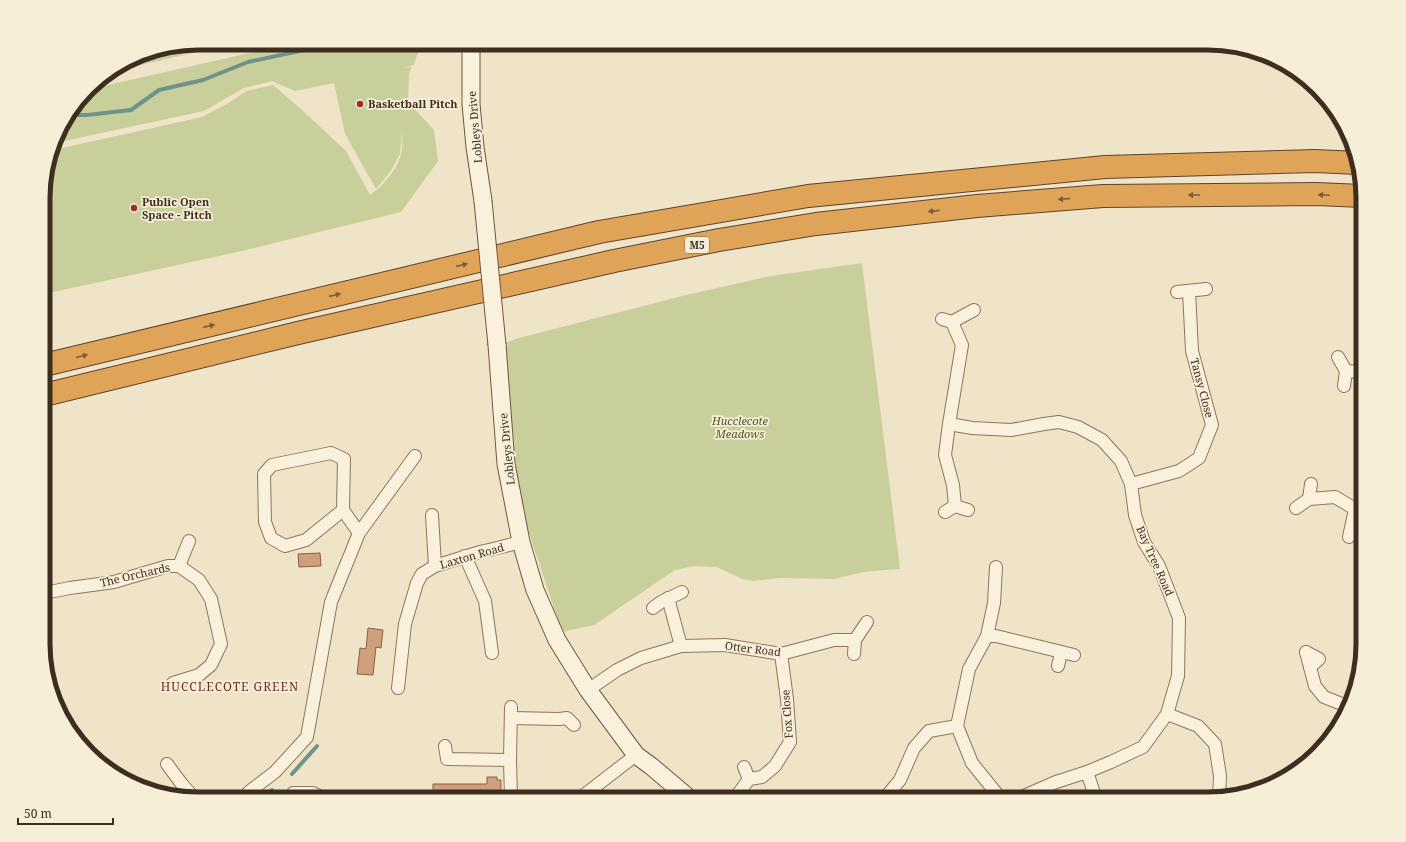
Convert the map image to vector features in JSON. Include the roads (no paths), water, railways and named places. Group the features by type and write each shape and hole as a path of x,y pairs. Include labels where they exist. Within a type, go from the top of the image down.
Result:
{"highway":[{"path":"50,364 599,232 808,196 1105,167 1315,161 1352,163"},
{"name":"M5","path":"50,394 298,333 614,261 719,240 816,224 977,206 1103,196 1316,194 1356,196"}],"street":[{"name":"Lobleys Drive","path":"471,50 471,104 475,147 483,201 497,345 506,464 521,542 535,590 557,640 588,690 636,755 680,792"},
{"name":"Tansy Close","path":"1131,484 1179,471 1199,458 1212,425 1192,351 1183,291 1206,289"},
{"path":"968,510 950,509 953,485 945,455 962,345 947,321 974,310"},
{"path":"1338,357 1346,371 1344,386"},
{"path":"1346,371 1356,372"},
{"name":"Bay Tree Road","path":"949,424 972,428 1011,430 1059,422 1078,426 1102,440 1121,462 1131,484 1135,515 1144,542 1159,566 1179,618 1178,676 1167,714 1142,747 1087,772 1056,782 1033,792"},
{"path":"343,510 306,540 285,546 271,538 265,522 264,474 272,465 331,453 344,459 343,510 359,533"},
{"path":"249,792 275,772 307,737 331,602 359,533 415,456"},
{"path":"1310,499 1311,484"},
{"path":"1296,508 1310,499 1335,496 1356,506"},
{"path":"432,516 435,566"},
{"path":"1349,537 1356,517"},
{"name":"The Orchards","path":"179,566 189,541"},
{"name":"Laxton Road","path":"398,688 405,624 417,583 422,574 435,566 465,556 521,542"},
{"path":"465,556 485,601 492,653"},
{"name":"The Orchards","path":"50,593 70,588 114,582 168,566 179,566 199,580 211,599 221,644 211,665 199,675 173,683"},
{"path":"995,792 972,763 957,726 969,669 987,636 994,603 996,567"},
{"path":"653,608 668,598 682,592"},
{"path":"668,598 681,646"},
{"path":"854,654 855,640 866,622"},
{"path":"987,636 996,636 1074,655"},
{"name":"Otter Road","path":"588,690 617,670 641,658 681,646 725,645 781,654 834,640 855,640"},
{"path":"1306,652 1314,686 1324,697 1343,704"},
{"path":"1058,666 1062,653"},
{"name":"Fox Close","path":"748,779 762,777 775,766 790,742 787,699 781,654"},
{"path":"511,792 511,713 559,719 567,718 574,725"},
{"path":"1167,714 1198,726 1215,744 1220,776 1219,792"},
{"path":"890,792 900,780 914,748 929,731 957,726"},
{"path":"445,746 446,763 510,760"},
{"path":"588,792 636,755"},
{"path":"167,764 189,792"},
{"path":"739,792 748,779 744,766"},
{"path":"1087,772 1094,792"},
{"path":"300,792 314,790 316,792"}],"waterway":[{"path":"76,115 131,110 159,90 203,80 248,62 304,50"},
{"path":"292,774 317,746"}],"place":[{"name":"Basketball Pitch","path":"360,104"},
{"name":"Public Open Space - Pitch","path":"134,208"}],"district":[{"name":"HUCCLECOTE GREEN","path":"230,687"}],"park label":[{"name":"Hucclecote Meadows","path":"740,427"}]}
